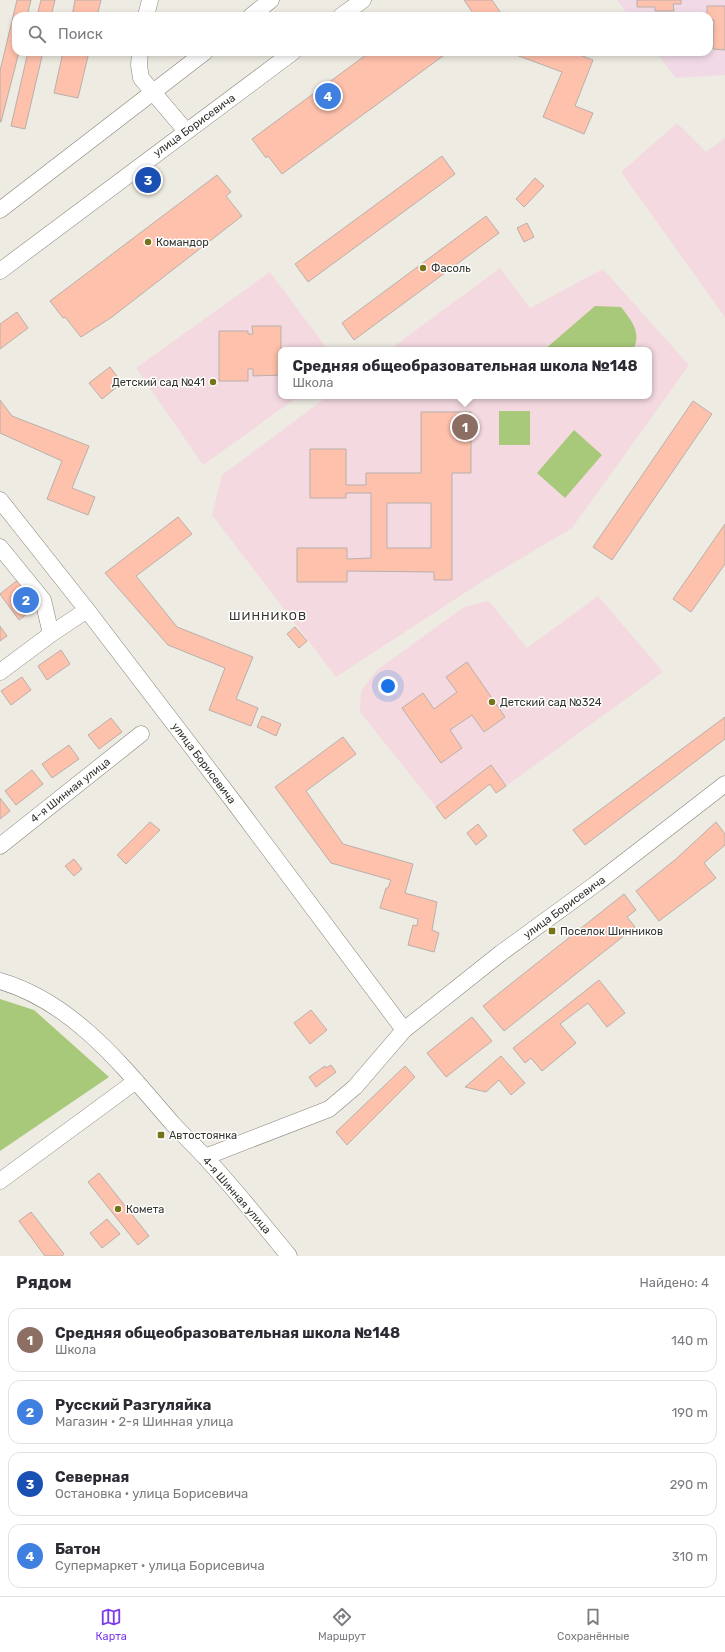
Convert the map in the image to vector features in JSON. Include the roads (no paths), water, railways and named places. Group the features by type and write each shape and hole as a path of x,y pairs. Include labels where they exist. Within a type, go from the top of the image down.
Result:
{"street":[{"path":"147,12 150,0"},
{"path":"255,12 271,0"},
{"path":"346,12 363,0"},
{"path":"140,56 139,65 141,78 186,131"},
{"path":"0,210 199,56"},
{"name":"улица Борисевича","path":"0,271 288,56"},
{"name":"улица Борисевича","path":"0,500 87,610 404,1030"},
{"path":"0,546 42,600 51,634"},
{"path":"0,672 51,634 87,610"},
{"name":"4-я Шинная улица","path":"0,846 141,734"},
{"name":"улица Борисевича","path":"205,1157 329,1109 355,1087 404,1030 501,953 597,883 725,784"},
{"name":"4-я Шинная улица","path":"0,981 30,993 60,1010 86,1031 121,1064 173,1124 205,1157 289,1256"},
{"path":"0,1181 136,1081"}],"place":[{"name":"Батон","path":"328,96"},
{"name":"Северная","path":"148,180"},
{"name":"Командор","path":"148,242"},
{"name":"Фасоль","path":"423,268"},
{"name":"Детский сад №41","path":"213,382"},
{"name":"Средняя общеобразовательная школа №148","path":"465,427"},
{"name":"Русский Разгуляйка","path":"26,600"},
{"name":"Детский сад №324","path":"492,702"},
{"name":"Поселок Шинников","path":"552,931"},
{"name":"Автостоянка","path":"161,1135"},
{"name":"Комета","path":"118,1209"}],"district":[{"name":"ШИННИКОВ","path":"268,616"}]}
